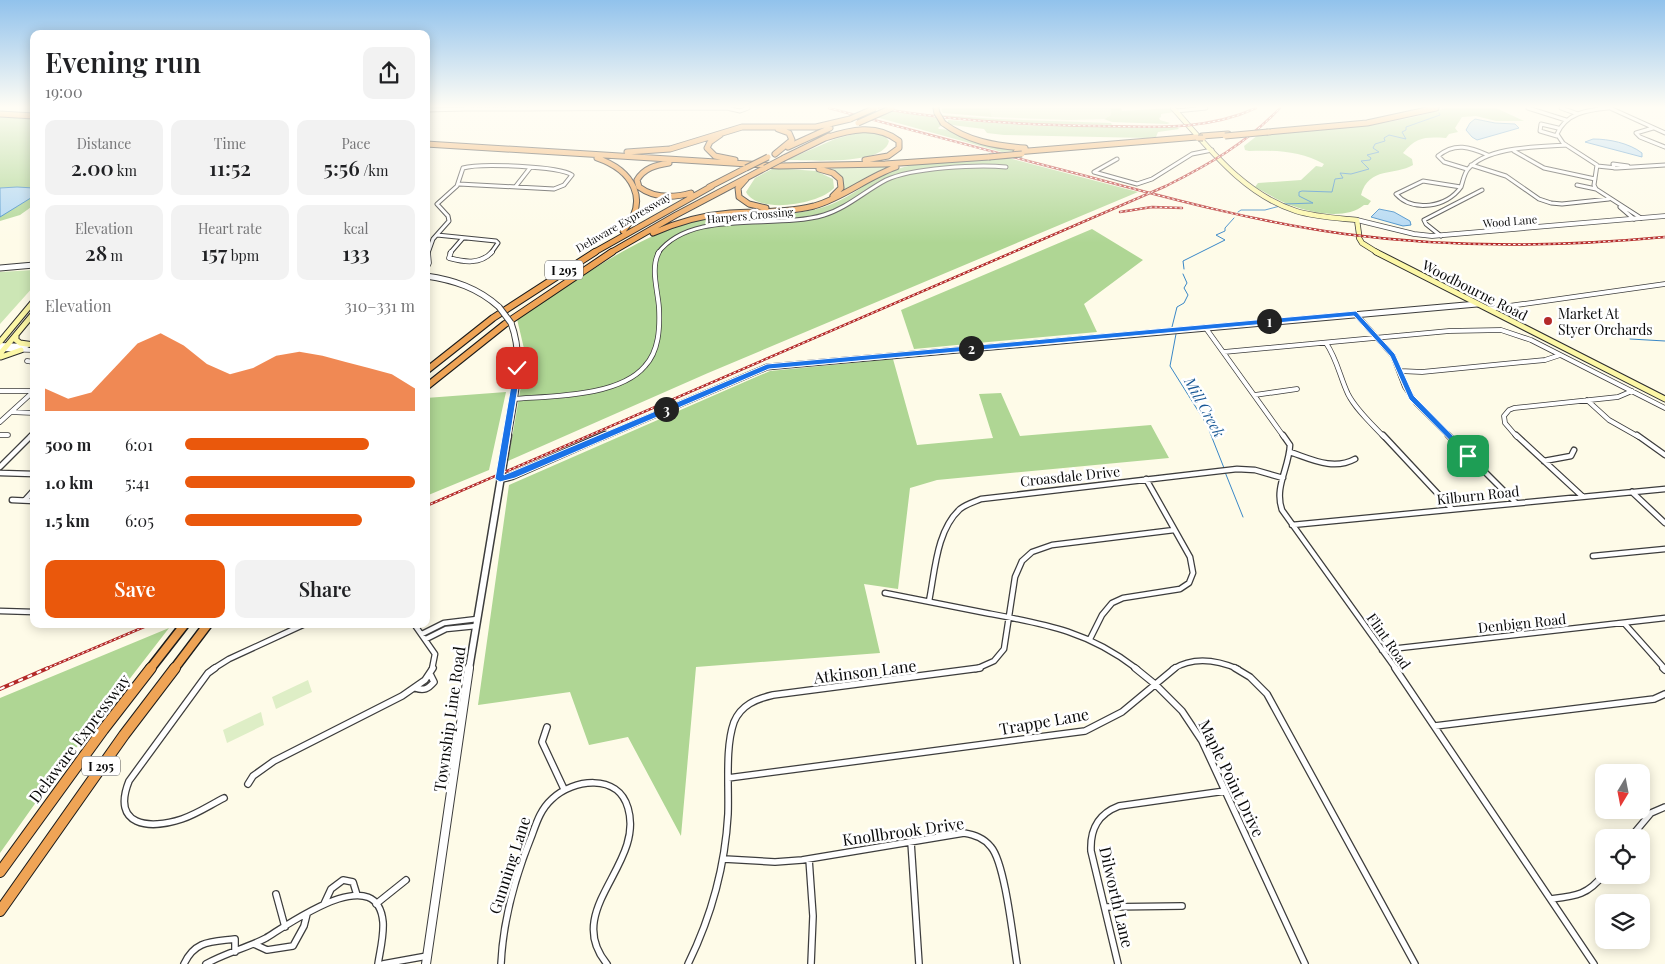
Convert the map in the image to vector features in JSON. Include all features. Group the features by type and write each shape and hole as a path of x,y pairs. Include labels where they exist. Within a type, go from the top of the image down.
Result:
{"highway":[{"path":"554,153 596,158 609,162 624,171 632,185 637,209 634,220 622,232 588,255"},
{"path":"561,153 811,168 830,172 840,179 841,188 831,197 806,206 782,208 756,206 742,200 737,190 744,181 764,168"},
{"path":"614,153 745,161 849,162 986,156"},
{"path":"710,153 714,156 745,161"},
{"name":"I 295","path":"430,384 492,333 545,295 600,260 678,213 794,153"},
{"path":"849,162 888,156 893,153"},
{"path":"779,166 925,162 1019,153"},
{"name":"I 295","path":"712,186 775,154"},
{"path":"600,260 650,234 683,221 719,214 792,210 814,206 835,199 885,170 925,162"},
{"path":"711,163 678,163 655,166 640,174 637,184 646,192 667,197 690,194 712,186"},
{"name":"Delaware Expressway","path":"430,368 486,324 542,284 588,255 712,186"},
{"name":"Delaware Expressway","path":"0,872 103,730 182,628"},
{"name":"I 295","path":"0,911 124,735 205,628"}],"main road":[{"path":"1215,153 1240,180 1253,190 1294,210 1348,222 1358,228"},
{"path":"1325,217 1357,220"},
{"name":"Woodbourne Road","path":"1357,220 1362,243 1374,251 1665,399"},
{"path":"0,356 3,346 30,307"},
{"path":"3,346 16,336 30,318"},
{"path":"16,336 16,340 20,343 30,346"},
{"path":"0,356 21,350"}],"street":[{"path":"1117,159 1094,172 1137,184 1152,179 1192,154 1197,153"},
{"path":"1443,153 1438,156 1444,162 1467,169"},
{"path":"1483,153 1488,155"},
{"path":"1461,187 1423,181 1396,194 1399,199 1406,203 1427,206 1457,193 1461,187 1467,169 1471,165 1488,155 1498,153"},
{"path":"1518,153 1544,168 1595,180"},
{"path":"1580,153 1593,161 1597,166 1614,168 1665,165"},
{"path":"430,243 449,218 437,204 459,184 463,168 470,165 530,168 566,171 572,175 564,186 558,188 459,184"},
{"name":"Harpers Crossing","path":"514,399 603,389 624,381 639,372 649,362 654,352 659,326 655,258 662,248 677,237 694,230 718,225 798,220 823,215 837,210 895,176 908,172 990,165 1006,167"},
{"path":"1471,165 1506,176 1539,199 1552,203 1609,199"},
{"path":"1596,189 1597,166"},
{"path":"516,186 530,168"},
{"path":"1577,185 1596,189 1641,218"},
{"path":"1441,236 1426,224 1424,220 1482,190"},
{"path":"1620,205 1622,210 1634,219"},
{"name":"Wood Lane","path":"1357,220 1414,234 1441,236 1665,216"},
{"path":"437,235 496,241 498,243 482,262 449,258 449,254 463,238"},
{"path":"0,268 30,265"},
{"name":"Township Line Road","path":"426,960 477,623 514,399 519,355 512,323 499,307 481,292 461,283 430,277"},
{"path":"1487,309 1665,284"},
{"path":"500,479 512,476 767,366 1205,326 1477,304"},
{"path":"1356,313 1393,356 1408,393 1416,403 1516,503"},
{"path":"1205,326 1288,440 1290,452 1335,465 1345,465 1355,459"},
{"path":"1224,352 1494,329 1524,337 1665,408"},
{"path":"1326,343 1334,354 1342,384 1353,403 1452,509"},
{"path":"3,346 30,347"},
{"path":"3,346 21,350 30,348"},
{"path":"1400,371 1422,372 1549,360 1560,355"},
{"path":"1255,395 1297,389"},
{"path":"0,391 30,391"},
{"path":"1582,496 1508,428 1504,420 1506,412 1518,407 1623,396 1632,391"},
{"path":"0,422 30,394"},
{"path":"1587,400 1609,420 1653,444 1665,455"},
{"path":"11,412 30,413"},
{"path":"0,435 8,435"},
{"path":"0,467 30,437"},
{"path":"1544,461 1571,456 1574,450"},
{"name":"Flint Road","path":"1290,452 1278,499 1292,525 1435,726 1594,964"},
{"name":"Croasdale Drive","path":"929,601 946,529 955,515 966,505 999,496 1244,469 1260,471 1282,478"},
{"path":"0,473 30,474"},
{"path":"1090,639 1108,608 1114,602 1125,598 1177,590 1184,588 1191,582 1194,572 1192,563 1146,479"},
{"name":"Kilburn Road","path":"1292,525 1665,488"},
{"path":"1632,492 1665,523"},
{"path":"24,500 30,494"},
{"path":"12,500 30,501"},
{"name":"Atkinson Lane","path":"688,964 713,905 724,859 732,726 741,709 754,700 773,695 978,669 991,664 1003,652 1017,571 1022,561 1036,550 1064,543 1174,530"},
{"path":"1593,556 1665,549"},
{"name":"Maple Point Drive","path":"885,593 1055,626 1090,639 1121,657 1156,685 1182,711 1197,733 1305,964"},
{"path":"0,611 30,612"},
{"name":"Denbign Road","path":"1382,650 1665,618"},
{"path":"424,637 446,629 477,623"},
{"path":"1624,623 1665,670"},
{"path":"224,798 190,816 173,822 144,822 131,818 127,816 122,806 124,790 208,673 224,662 296,628"},
{"path":"248,784 253,776 274,761 414,688 430,674 436,660 435,654 417,628"},
{"name":"Trappe Lane","path":"728,778 1085,731 1117,717 1176,667 1192,661 1221,662 1240,670 1263,688 1273,703 1415,964"},
{"path":"1435,726 1654,699 1665,694"},
{"path":"547,727 542,742 564,789"},
{"name":"Gunning Lane","path":"501,964 503,930 509,903 537,822 547,804 564,789 580,783 607,785 621,795 628,809 630,821 624,850 613,878 599,903 593,921 595,946 606,964"},
{"name":"Dilworth Lane","path":"1118,964 1090,840 1094,826 1102,813 1126,804 1225,791"},
{"path":"1638,829 1651,813 1665,808"},
{"name":"Knollbrook Drive","path":"724,859 775,862 809,859 964,833 980,837 993,848 1001,868 1016,964"},
{"path":"911,842 919,964"},
{"path":"809,859 813,916 811,964"},
{"path":"324,904 331,889 343,880 353,882 357,895"},
{"path":"376,904 406,880"},
{"path":"1551,899 1584,894 1597,884"},
{"path":"276,894 284,927"},
{"path":"206,964 254,944 324,904 339,898 357,895 372,900 381,913 383,929 378,964"},
{"path":"1105,907 1182,906"},
{"path":"254,944 259,950 265,951 293,946 304,926 307,914"},
{"path":"184,964 188,953 197,946 235,938 235,952"},
{"path":"383,964 426,960"}],"green space":[{"path":"0,153 30,153 30,208 20,215 0,221"},
{"path":"803,153 877,153 844,160 787,160"},
{"path":"1291,153 1403,153 1412,159 1413,165 1383,173 1370,180 1361,195 1371,201 1368,205 1364,205 1357,210 1329,214 1301,209 1255,187 1258,183 1301,180 1316,166 1322,167 1324,164"},
{"path":"1005,157 1138,192 708,373 508,461 526,357 517,319 584,275 634,246 683,224 723,216 787,214 817,209 840,201 876,178 904,167 932,162"},
{"path":"900,165 889,168 836,196 842,190 843,181 840,176 825,169"},
{"path":"774,168 816,171 833,179 834,188 816,199 789,205 763,203 753,199 746,192 755,178"},
{"path":"1092,229 1143,260 1084,304 1097,332 914,349 901,310"},
{"path":"30,270 30,290 0,324 0,272"},
{"path":"893,359 917,445 993,438 979,394 1001,393 1020,436 1151,425 1169,458 937,480 910,488 898,589 864,584 880,653 696,667 681,836 628,737 589,745 570,692 478,705 509,485 770,371"},
{"path":"506,392 489,470 430,494 430,398"},
{"path":"169,628 56,774 0,853 0,698"},
{"path":"308,680 312,692 276,709 272,697"},
{"path":"261,712 264,725 227,743 223,730"}],"water":[{"path":"1627,153 1642,153 1642,157"},
{"path":"0,188 30,188 30,198 0,217"},
{"path":"1379,209 1394,212 1410,221 1411,225 1403,226 1371,217"}],"waterway":[{"name":"Mill Creek","path":"1284,204 1313,203 1299,196 1299,192 1332,192 1335,179 1343,178 1340,173 1351,174 1369,169 1361,161 1370,160 1371,158 1367,155 1375,153"},
{"name":"Mill Creek","path":"1238,212 1241,210 1265,210 1280,206"},
{"name":"Mill Creek","path":"1184,269 1183,261 1225,240 1216,235 1225,231 1225,228 1234,218"},
{"name":"Mill Creek","path":"1172,327 1177,307 1184,303 1188,295 1184,288 1187,283 1183,274"},
{"name":"Mill Creek","path":"1176,334 1170,366 1207,425 1224,468"},
{"path":"1630,339 1665,341"},
{"name":"Mill Creek","path":"1225,472 1243,517"}],"railway":[{"path":"997,153 1150,193"},
{"path":"1150,193 1197,170 1224,153"},
{"path":"430,504 1150,193"},
{"path":"1150,193 1279,223 1385,239 1465,244 1545,244 1665,237"},
{"path":"1120,212 1152,207 1182,208"},
{"path":"45,669 142,628"},
{"path":"0,689 48,668"}],"place":[{"name":"Market At Styer Orchards","path":"1548,321"}],"route":[{"path":"517,368 514,399 500,479 509,478 767,366 1356,313 1393,356 1411,398 1468,456"}]}
